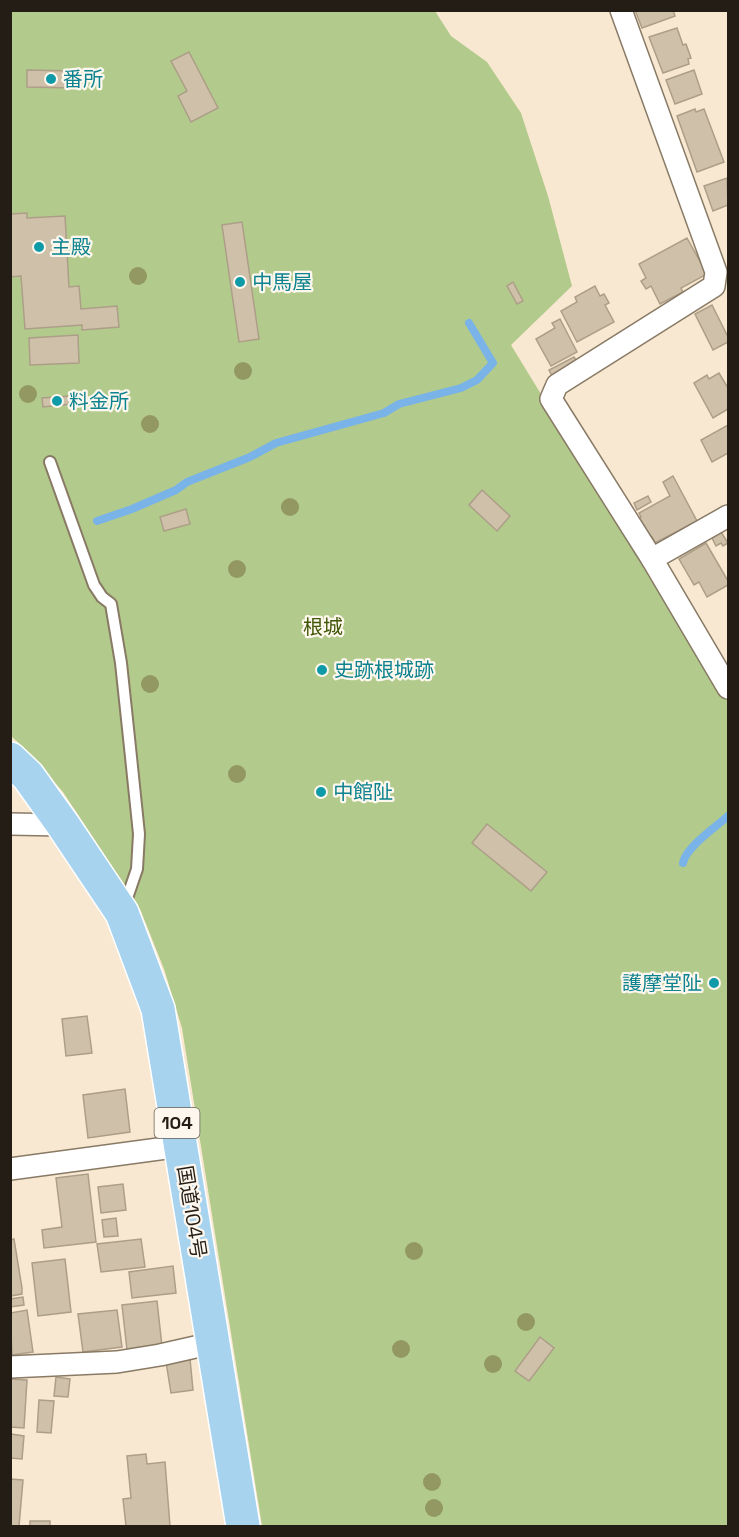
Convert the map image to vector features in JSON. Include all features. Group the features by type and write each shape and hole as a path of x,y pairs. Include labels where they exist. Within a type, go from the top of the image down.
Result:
{"highway":[{"name":"国道104号","path":"10,759 28,776 122,913 158,1009 243,1527"}],"street":[{"path":"621,10 716,272 714,286 558,386 551,399 652,559 729,688"},
{"path":"652,559 729,516"},
{"path":"10,824 63,825"},
{"path":"10,1169 181,1146"},
{"path":"10,1368 117,1362 213,1343"}],"lane":[{"path":"50,462 94,585 102,597 111,604 121,663 139,834 137,869 122,913"}],"green space":[{"name":"根城","path":"11,11 435,11 451,36 487,62 521,113 548,196 572,286 511,345 728,700 728,1526 262,1526 182,1028 164,969 140,909 63,792 11,736"}],"building":[{"path":"635,10 673,10 675,16 642,28"},
{"path":"677,28 691,58 688,59 689,64 663,73 649,37"},
{"path":"189,52 218,108 191,122 178,96 187,91 171,61"},
{"name":"番所","path":"27,70 75,71 75,88 27,87"},
{"path":"694,70 702,94 675,104 666,80"},
{"path":"695,109 696,112 704,109 724,162 697,172 677,116"},
{"path":"727,178 728,205 713,211 704,186"},
{"name":"主殿","path":"27,213 27,218 65,216 69,287 79,286 81,309 117,306 119,327 82,330 82,325 25,329 21,276 10,277 10,214"},
{"name":"中馬屋","path":"242,222 259,339 239,342 222,225"},
{"path":"687,238 707,274 681,288 683,292 660,304 651,286 646,289 641,281 646,278 639,264"},
{"path":"513,282 523,301 517,304 507,286"},
{"path":"595,286 600,296 604,294 609,303 605,305 614,322 577,342 561,311 577,302 575,297"},
{"path":"712,305 728,337 728,342 713,350 695,314"},
{"path":"560,319 577,352 551,366 536,339 555,328 552,323"},
{"path":"78,335 79,363 30,365 29,338"},
{"path":"574,357 577,362 552,376 549,370"},
{"path":"719,373 728,388 728,409 713,418 694,383 707,375 709,379"},
{"name":"料金所","path":"71,396 72,404 43,407 42,398"},
{"path":"728,425 728,453 712,462 701,440"},
{"path":"673,476 697,521 655,543 652,537 648,539 637,519 641,517 639,513 670,496 663,482"},
{"path":"482,490 510,516 497,531 469,505"},
{"path":"648,496 651,502 637,510 634,503"},
{"path":"186,509 190,524 164,531 160,517"},
{"path":"721,532 728,543 716,546 712,538"},
{"path":"706,543 728,581 728,585 707,597 699,582 694,585 679,559"},
{"path":"487,824 547,872 531,891 472,843"},
{"path":"87,1016 92,1053 66,1056 62,1019"},
{"path":"125,1089 130,1132 88,1138 83,1095"},
{"path":"88,1174 96,1242 44,1248 42,1230 62,1227 56,1178"},
{"path":"123,1184 126,1210 101,1213 98,1187"},
{"path":"116,1218 118,1236 104,1237 102,1220"},
{"path":"14,1239 22,1294 10,1296 10,1240"},
{"path":"141,1239 145,1267 101,1272 97,1244"},
{"path":"65,1259 71,1312 38,1316 32,1263"},
{"path":"173,1266 176,1293 132,1298 129,1272"},
{"path":"23,1297 24,1305 10,1307 10,1299"},
{"path":"157,1301 162,1346 127,1350 122,1305"},
{"path":"27,1310 33,1352 12,1355 10,1313"},
{"path":"117,1310 122,1347 83,1352 78,1314"},
{"path":"540,1337 554,1348 529,1381 515,1371"},
{"path":"190,1359 193,1390 171,1393 166,1362"},
{"path":"56,1377 70,1379 68,1397 54,1396"},
{"path":"10,1379 27,1380 24,1428 10,1427"},
{"path":"39,1400 54,1401 51,1433 37,1432"},
{"path":"11,1434 24,1436 22,1459 10,1458"},
{"path":"146,1454 147,1464 165,1462 170,1526 126,1526 123,1499 131,1498 127,1456"},
{"path":"10,1479 23,1480 19,1526 10,1526"},
{"path":"30,1521 50,1521 50,1526 30,1526"}],"waterway":[{"path":"97,521 176,490 187,482 250,457 276,443 384,413 399,404 461,388 477,380 493,363 469,323"},
{"path":"683,863 695,844 728,816"}],"place":[{"name":"番所","path":"51,79"},
{"name":"主殿","path":"39,247"},
{"name":"中馬屋","path":"240,282"},
{"name":"料金所","path":"57,401"},
{"name":"史跡根城跡","path":"322,670"},
{"name":"中館阯","path":"321,792"},
{"name":"護摩堂阯","path":"714,983"}]}
